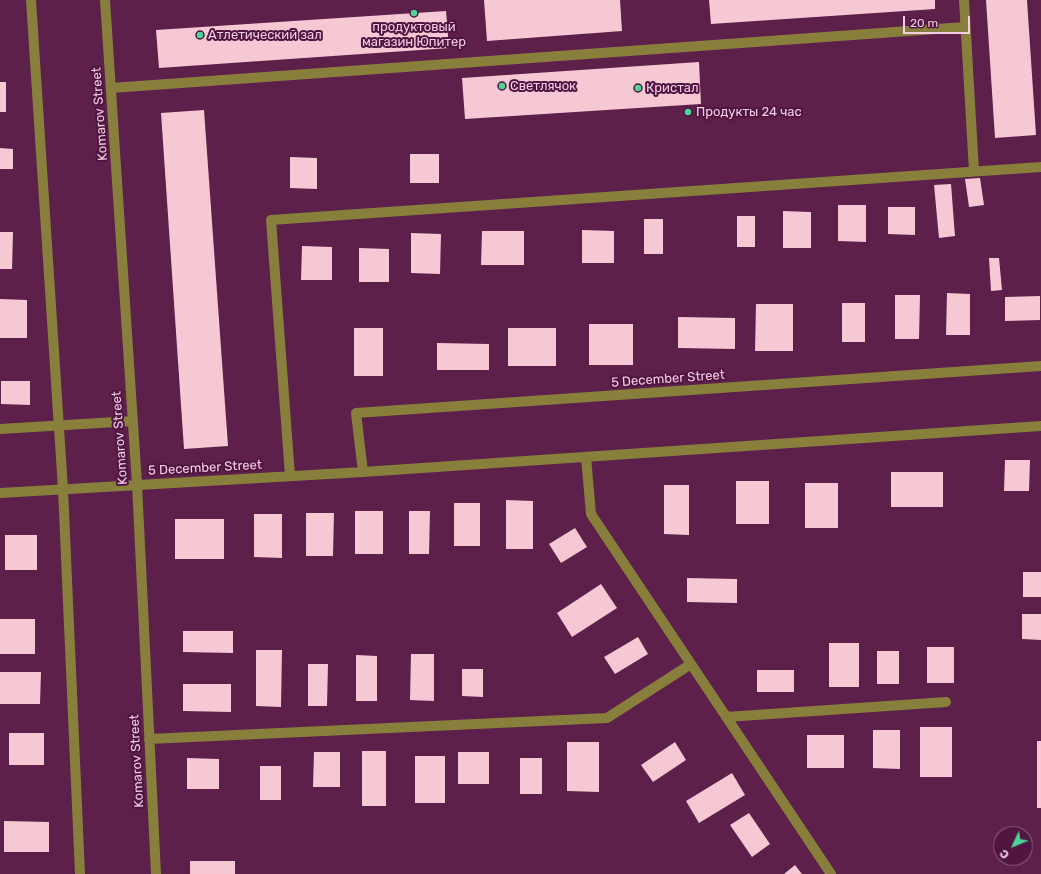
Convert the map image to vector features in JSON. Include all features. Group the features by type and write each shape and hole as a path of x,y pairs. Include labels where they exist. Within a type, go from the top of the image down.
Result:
{"street":[{"path":"31,0 63,490 80,874"},
{"name":"Komarov Street","path":"105,0 137,484 156,874"},
{"path":"964,0 974,171"},
{"path":"111,88 965,27"},
{"path":"290,476 271,220 1041,167"},
{"name":"5 December Street","path":"363,472 356,413 1041,366"},
{"path":"0,429 132,421"},
{"name":"5 December Street","path":"0,493 363,472 1041,426"},
{"path":"586,457 591,514 831,874"},
{"path":"149,739 607,718 691,664"},
{"path":"726,717 946,702"}],"building":[{"path":"484,0 620,0 622,31 487,41"},
{"path":"709,0 935,0 935,9 711,24"},
{"path":"986,0 1027,0 1036,135 995,138"},
{"path":"446,11 449,48 159,68 156,30"},
{"path":"699,62 701,104 465,119 462,78"},
{"path":"0,82 6,82 6,112 0,112"},
{"path":"204,110 228,446 184,449 161,113"},
{"path":"0,148 13,149 13,169 0,169"},
{"path":"410,154 439,154 439,183 410,183"},
{"path":"290,157 317,158 317,189 290,188"},
{"path":"980,178 984,205 969,207 965,179"},
{"path":"951,184 955,236 939,238 934,185"},
{"path":"838,205 866,205 866,242 838,241"},
{"path":"888,207 915,207 915,235 888,234"},
{"path":"783,211 811,212 811,248 783,248"},
{"path":"737,216 755,216 755,247 737,247"},
{"path":"644,219 663,219 663,254 644,254"},
{"path":"582,230 614,231 614,263 582,263"},
{"path":"482,231 524,231 524,265 481,265"},
{"path":"0,232 13,232 12,269 0,269"},
{"path":"411,233 441,234 440,274 411,273"},
{"path":"302,246 332,247 332,280 301,280"},
{"path":"359,248 389,249 389,282 359,282"},
{"path":"989,258 999,258 1002,290 991,291"},
{"path":"947,293 970,294 970,335 946,335"},
{"path":"895,295 920,295 919,339 895,339"},
{"path":"1040,296 1040,320 1005,321 1005,297"},
{"path":"0,299 27,300 27,338 0,338"},
{"path":"842,303 865,303 865,342 842,342"},
{"path":"756,304 793,304 793,351 755,351"},
{"path":"678,317 735,318 735,349 678,348"},
{"path":"589,324 633,324 633,365 589,365"},
{"path":"354,328 383,328 383,376 354,376"},
{"path":"508,328 556,328 556,366 508,366"},
{"path":"437,343 489,344 489,370 437,370"},
{"path":"1,381 30,381 30,405 1,404"},
{"path":"1005,460 1030,460 1029,491 1004,491"},
{"path":"891,472 943,472 943,507 891,507"},
{"path":"736,481 769,481 769,524 736,524"},
{"path":"805,483 838,483 838,528 805,528"},
{"path":"664,485 689,485 689,535 664,534"},
{"path":"506,500 533,501 533,549 506,549"},
{"path":"454,503 480,503 480,546 454,546"},
{"path":"355,511 383,511 383,554 355,554"},
{"path":"409,511 430,511 429,554 409,554"},
{"path":"306,513 334,513 333,556 306,556"},
{"path":"254,514 282,514 282,558 254,557"},
{"path":"175,519 224,519 224,559 175,559"},
{"path":"575,528 587,547 561,563 549,544"},
{"path":"5,535 37,535 37,570 5,570"},
{"path":"1023,572 1041,572 1041,597 1023,597"},
{"path":"687,578 737,579 737,603 687,602"},
{"path":"601,584 617,608 572,637 557,613"},
{"path":"1022,614 1041,614 1041,640 1022,639"},
{"path":"0,619 35,619 35,654 0,654"},
{"path":"183,631 233,631 233,653 183,652"},
{"path":"638,637 648,654 615,674 604,657"},
{"path":"829,643 859,643 859,687 829,687"},
{"path":"927,647 954,647 954,683 927,683"},
{"path":"256,650 282,650 281,707 256,706"},
{"path":"877,651 899,651 899,684 877,684"},
{"path":"411,654 434,654 434,701 410,700"},
{"path":"356,655 377,656 377,701 356,701"},
{"path":"308,664 328,664 327,706 308,706"},
{"path":"462,669 483,669 483,697 462,696"},
{"path":"757,670 794,670 794,692 757,692"},
{"path":"0,672 41,672 40,704 0,704"},
{"path":"183,684 231,684 231,712 183,711"},
{"path":"920,727 952,727 952,777 920,777"},
{"path":"873,730 900,730 900,769 873,768"},
{"path":"9,733 44,733 44,765 9,765"},
{"path":"807,735 844,735 844,768 807,768"},
{"path":"1037,741 1041,741 1041,808 1037,808"},
{"path":"567,742 599,742 599,792 567,791"},
{"path":"675,742 686,760 653,782 641,765"},
{"path":"362,751 386,751 386,806 362,806"},
{"path":"314,752 340,752 340,787 313,787"},
{"path":"458,752 489,752 489,784 458,784"},
{"path":"415,756 445,756 445,803 415,803"},
{"path":"187,758 219,759 219,789 187,789"},
{"path":"520,758 542,758 542,794 520,794"},
{"path":"260,766 281,766 281,800 260,800"},
{"path":"732,773 745,795 699,823 686,801"},
{"path":"749,813 770,844 752,857 730,825"},
{"path":"4,821 49,822 49,852 4,852"},
{"path":"190,861 235,861 235,874 190,874"},
{"path":"795,865 802,874 784,874"}],"place":[{"name":"продуктовый магазин Юпитер","path":"414,13"},
{"name":"Атлетический зал","path":"200,35"},
{"name":"Светлячок","path":"502,86"},
{"name":"Кристал","path":"638,88"},
{"name":"Продукты 24 час","path":"688,112"}]}
